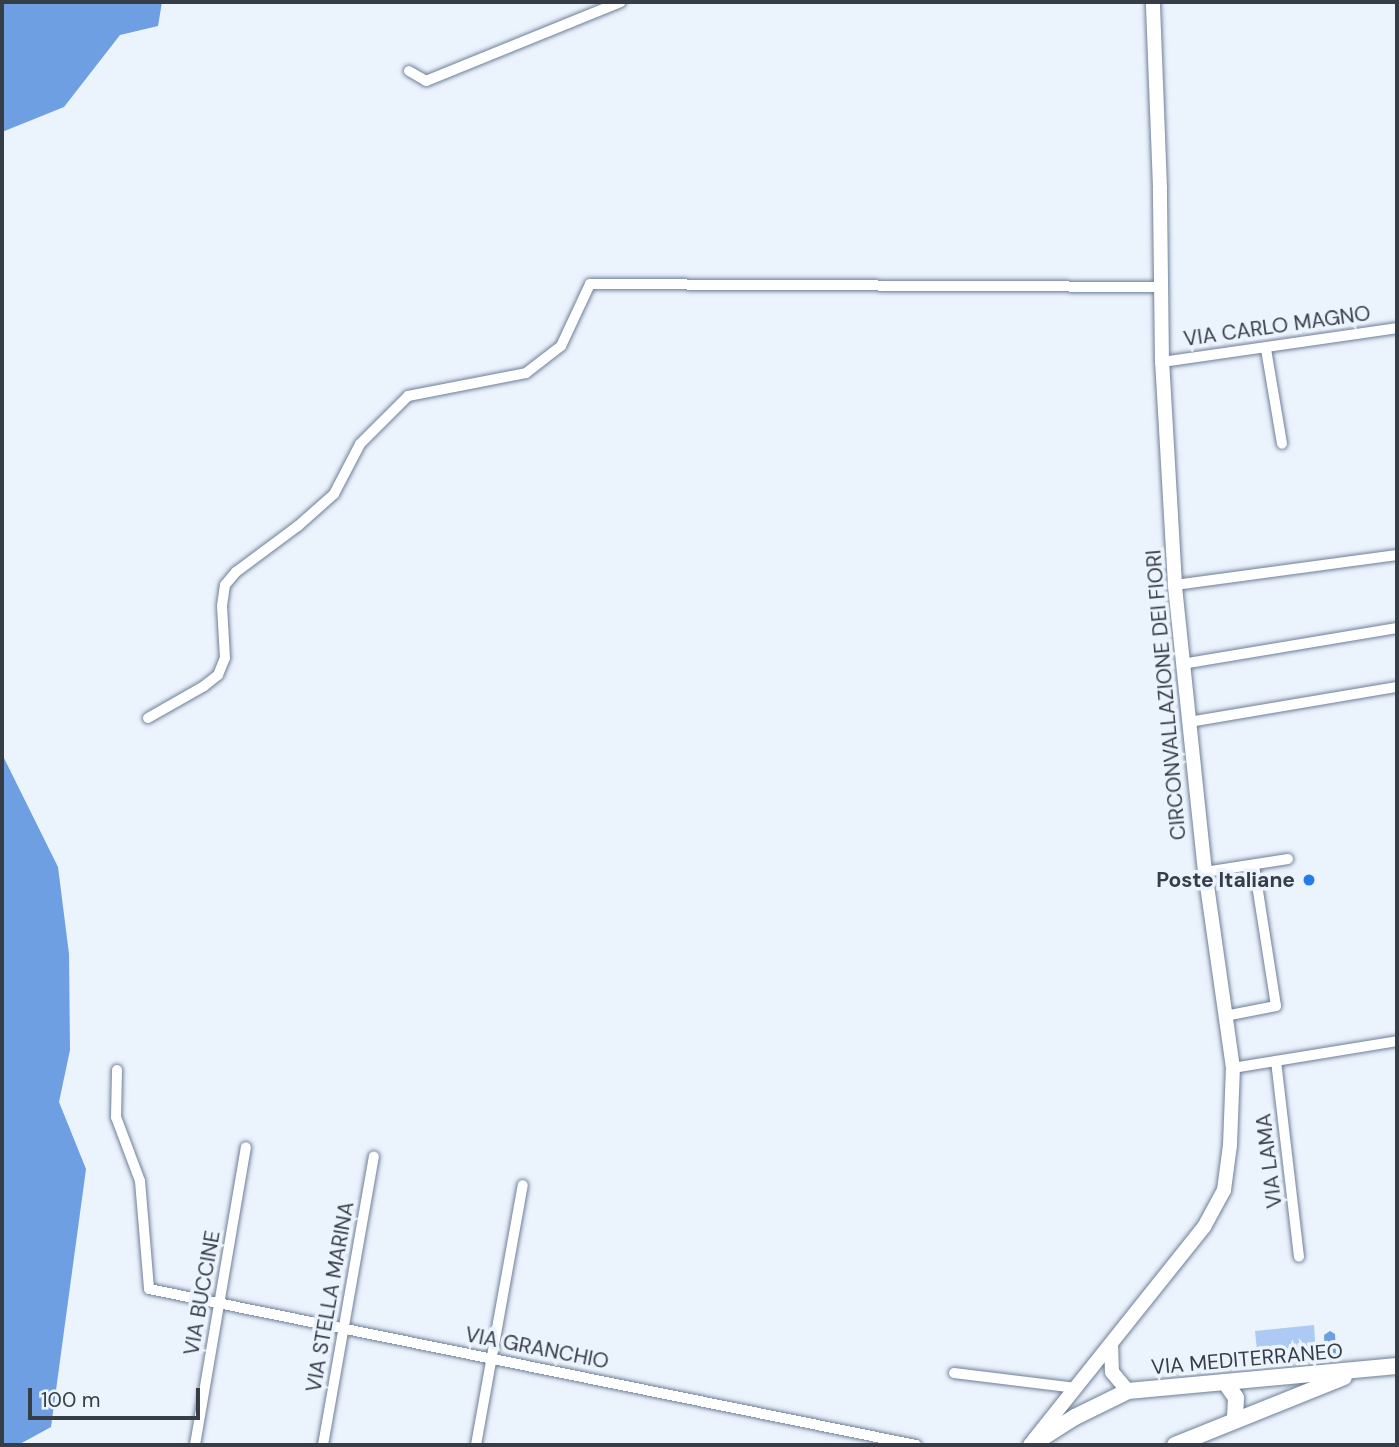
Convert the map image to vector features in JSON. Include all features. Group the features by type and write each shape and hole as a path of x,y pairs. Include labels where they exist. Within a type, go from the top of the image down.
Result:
{"main road":[{"path":"1363,1370 1397,1366"},
{"name":"VIA MEDITERRANEO","path":"1031,1445 1075,1417 1128,1391 1363,1370"},
{"name":"VIA MEDITERRANEO","path":"1175,1445 1363,1370"},
{"path":"1225,1382 1236,1398 1235,1420"}],"street":[{"path":"409,71 426,81 621,2"},
{"name":"CIRCONVALLAZIONE DEI FIORI","path":"1031,1445 1204,1227 1224,1190 1230,1145 1233,1068 1205,872 1175,585 1162,362 1153,2"},
{"path":"148,718 204,687 218,675 225,658 222,606 225,585 236,572 298,526 334,494 360,444 408,396 526,373 561,346 590,284 1161,287"},
{"name":"VIA CARLO MAGNO","path":"1162,362 1397,328"},
{"path":"1266,349 1282,444"},
{"path":"1175,585 1397,555"},
{"path":"1182,664 1397,628"},
{"path":"1189,722 1397,687"},
{"path":"1205,872 1288,859"},
{"path":"1225,1016 1276,1006 1254,864"},
{"path":"1233,1068 1397,1041"},
{"name":"VIA LAMA","path":"1276,1061 1299,1257"},
{"name":"VIA GRANCHIO","path":"117,1070 116,1117 140,1181 149,1289 916,1445"},
{"name":"VIA BUCCINE","path":"195,1445 246,1147"},
{"name":"VIA STELLA MARINA","path":"323,1445 374,1156"},
{"path":"476,1445 523,1185"},
{"path":"1111,1344 1112,1372 1128,1391"},
{"path":"954,1373 1076,1388"}],"shaded area":[{"path":"2,2 162,2 158,26 120,35 64,107 2,132"},
{"path":"2,754 58,867 69,954 70,1050 59,1102 86,1169 51,1427 18,1445 2,1445"},
{"path":"1314,1325 1316,1355 1258,1360 1255,1331"},
{"path":"1330,1331 1335,1334 1336,1355 1325,1356 1324,1335"}],"place":[{"name":"Poste Italiane","path":"1309,880"}]}
